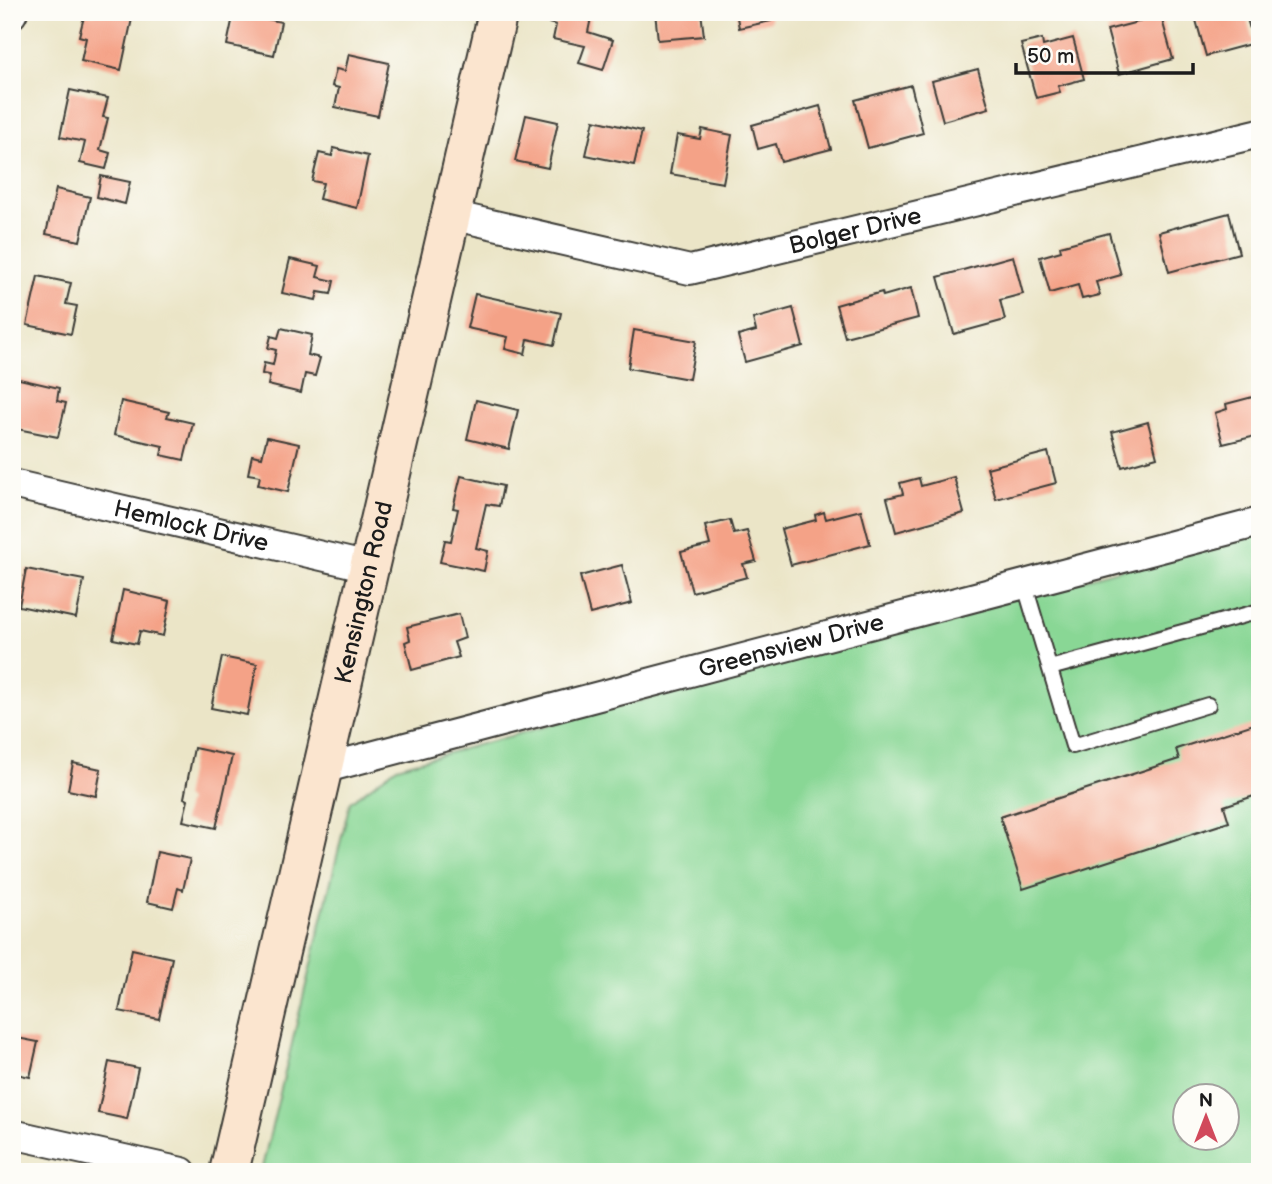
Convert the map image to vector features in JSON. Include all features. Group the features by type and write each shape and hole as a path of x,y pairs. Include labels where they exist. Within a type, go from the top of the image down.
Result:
{"street":[{"name":"Kensington Road","path":"229,1172 498,12"},
{"name":"Bolger Drive","path":"451,215 690,270 1260,133"},
{"name":"Hemlock Drive","path":"12,484 369,567"},
{"name":"Greensview Drive","path":"322,769 1260,522"},
{"path":"12,1134 182,1172"}],"lane":[{"path":"1025,586 1073,746 1208,705"},
{"path":"1050,668 1260,611"}],"green space":[{"path":"1260,531 1260,1172 261,1172 350,802 397,767"}],"building":[{"path":"95,12 133,14 121,70 81,61 86,38 79,36 85,13 94,15"},
{"path":"234,12 281,22 274,55 227,45"},
{"path":"551,12 588,12 587,17 591,18 588,32 613,40 603,70 579,63 585,46 553,39 556,25 549,23"},
{"path":"655,12 701,12 704,36 658,40"},
{"path":"736,12 769,12 771,21 739,28"},
{"path":"1245,12 1254,43 1206,56 1194,13"},
{"path":"1161,16 1173,59 1119,74 1107,30"},
{"path":"1073,38 1084,79 1058,86 1060,92 1036,98 1021,44 1042,39 1043,46"},
{"path":"349,54 389,63 378,116 335,107 339,88 332,86 336,69 345,71"},
{"path":"978,69 989,108 943,121 932,81"},
{"path":"911,85 923,133 868,148 855,100"},
{"path":"70,90 108,98 103,117 108,118 100,150 110,153 106,169 80,163 85,142 60,137"},
{"path":"820,106 831,149 781,162 776,144 758,149 752,125"},
{"path":"526,115 558,122 548,168 515,161"},
{"path":"594,120 642,131 634,165 586,155"},
{"path":"702,129 732,135 723,183 670,174 677,135 700,139"},
{"path":"333,148 368,156 357,208 319,199 323,183 312,181 319,153 332,156"},
{"path":"101,176 130,182 125,204 97,197"},
{"path":"56,189 90,197 80,241 46,234"},
{"path":"1229,213 1239,253 1169,272 1159,232"},
{"path":"1109,233 1121,275 1096,282 1100,295 1082,299 1078,285 1050,293 1040,257 1061,251 1060,246"},
{"path":"1013,256 1023,294 1000,300 1005,320 954,334 938,277"},
{"path":"290,259 320,266 317,277 334,281 331,294 318,292 316,300 282,293"},
{"path":"38,276 71,283 66,304 77,306 71,334 27,325"},
{"path":"911,288 918,318 845,337 836,305 882,292 883,296"},
{"path":"475,294 561,313 554,345 528,339 525,354 505,349 508,337 467,328"},
{"path":"793,308 803,346 745,362 738,336 756,331 753,319"},
{"path":"281,328 312,335 308,355 320,358 315,376 305,374 301,393 268,385 270,375 262,374 264,363 273,365 276,350 268,348 271,336 278,338"},
{"path":"634,330 696,341 689,379 628,368"},
{"path":"15,378 59,388 57,401 66,403 58,437 12,428 12,410 17,390 12,388"},
{"path":"1260,395 1260,435 1223,444 1215,413 1227,409 1226,404"},
{"path":"476,400 518,410 509,449 467,439"},
{"path":"121,401 169,412 167,417 193,423 184,460 161,455 163,446 114,435"},
{"path":"1148,422 1157,457 1122,467 1112,432"},
{"path":"267,437 299,444 288,492 258,485 260,476 248,474 252,455 262,457"},
{"path":"1048,452 1056,483 996,499 987,468"},
{"path":"461,476 503,486 499,506 486,504 476,548 488,551 484,571 440,562 445,540 451,541 458,509 453,508"},
{"path":"954,477 964,513 896,532 887,498 903,494 900,483 919,478 921,486"},
{"path":"861,510 870,544 791,565 781,529 816,520 815,515 824,512 826,519"},
{"path":"730,520 734,534 747,531 756,561 743,564 747,577 692,592 681,552 710,545 705,526"},
{"path":"622,565 632,603 590,614 580,576"},
{"path":"26,569 84,580 76,618 19,606"},
{"path":"123,590 170,601 163,636 140,631 137,644 113,639"},
{"path":"459,614 465,638 454,642 459,657 412,670 405,642 410,640 407,627"},
{"path":"222,657 257,664 247,715 211,708"},
{"path":"1260,722 1260,794 1224,806 1229,822 1023,889 1000,817 1179,759 1176,749"},
{"path":"194,748 232,756 216,828 183,821 188,800 184,798"},
{"path":"73,763 101,769 96,796 68,790"},
{"path":"157,852 190,859 183,890 178,888 173,908 147,902"},
{"path":"132,949 172,958 159,1019 119,1011"},
{"path":"12,1037 38,1042 30,1077 12,1073"},
{"path":"109,1062 138,1068 127,1119 98,1113"}]}
